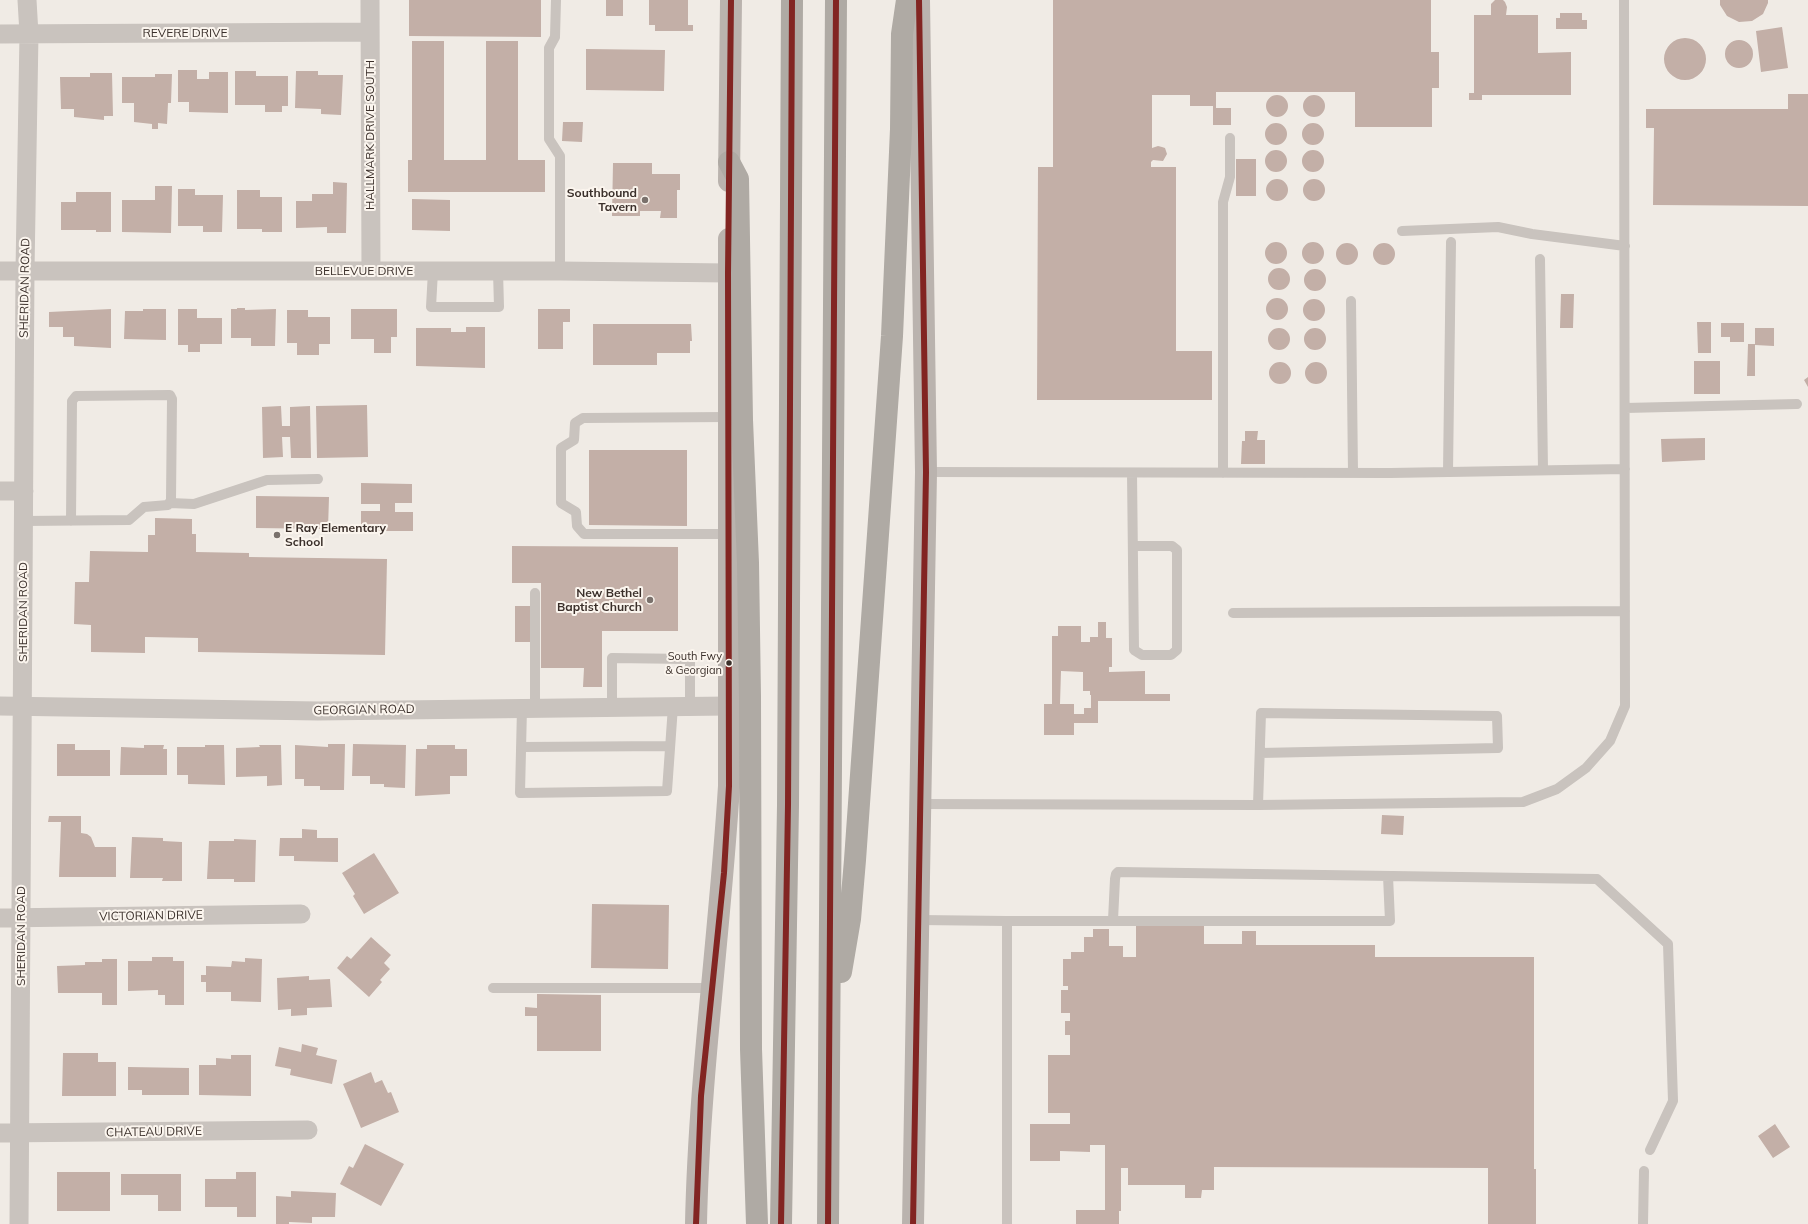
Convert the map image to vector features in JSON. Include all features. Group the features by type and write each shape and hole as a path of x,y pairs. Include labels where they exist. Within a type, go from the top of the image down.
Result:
{"highway":[{"path":"781,1224 788,805 792,0"},
{"path":"828,1224 836,0"},
{"path":"830,1043 850,919 855,860 892,336 901,129 902,34 907,0"},
{"path":"729,162 738,179 742,420 748,562 751,1049 757,1224"}],"main road":[{"path":"696,1224 701,1096 724,872 729,786 728,273 731,0"},
{"path":"913,1224 926,472 920,0"}],"street":[{"name":"SHERIDAN ROAD","path":"19,1224 25,270 29,34 27,0"},
{"name":"HALLMARK DRIVE SOUTH","path":"370,0 371,271"},
{"name":"REVERE DRIVE","path":"0,34 370,32"},
{"name":"BELLEVUE DRIVE","path":"0,271 560,271 728,273"},
{"path":"0,491 24,491"},
{"name":"GEORGIAN ROAD","path":"0,706 318,711 728,706"},
{"name":"VICTORIAN DRIVE","path":"0,918 301,914"},
{"name":"CHATEAU DRIVE","path":"0,1133 308,1130"}],"lane":[{"path":"556,0 555,37 549,48 549,140 560,156 560,271"},
{"path":"921,804 1258,805 1523,802 1557,789 1586,768 1610,740 1625,706 1624,0"},
{"path":"1223,473 1223,202 1230,178 1230,138"},
{"path":"1402,231 1498,227 1532,234 1625,246"},
{"path":"1448,472 1451,242"},
{"path":"1540,259 1543,470"},
{"path":"433,271 431,307 499,307 498,271"},
{"path":"1351,301 1353,473"},
{"path":"71,520 72,402 76,396 170,395 172,399 170,503"},
{"path":"1625,408 1797,404"},
{"path":"728,417 583,418 575,423 574,440 561,448 561,503 576,512 577,526 584,534 728,534"},
{"path":"926,472 1353,473 1625,469"},
{"path":"1132,472 1134,650 1142,655 1171,655 1177,650 1177,550 1172,546 1133,546"},
{"path":"24,520 129,520 144,507 163,506 170,503 194,504 267,480 318,479"},
{"path":"535,593 529,708 521,747 520,793 667,791 670,746 681,706 690,659 612,658 612,707"},
{"path":"1233,613 1625,610"},
{"path":"1258,805 1261,713 1497,716 1498,748 1260,753"},
{"path":"521,747 670,746"},
{"path":"1113,920 1115,879 1118,872 1597,879 1668,944 1673,1101 1650,1150"},
{"path":"919,920 1390,920 1388,876"},
{"path":"1007,920 1007,1224"},
{"path":"493,988 712,988"},
{"path":"1643,1224 1644,1171"}],"building":[{"path":"409,0 541,0 541,37 409,36"},
{"path":"606,0 623,0 623,16 606,16"},
{"path":"649,0 688,0 688,25 693,25 693,31 655,31 655,25 649,25"},
{"path":"1053,0 1431,0 1431,52 1439,52 1439,88 1432,88 1432,127 1355,127 1355,92 1216,92 1216,108 1231,108 1231,125 1213,125 1213,106 1190,106 1190,95 1152,95 1152,148 1158,146 1165,148 1167,154 1163,161 1153,160 1151,162 1151,167 1176,167 1176,351 1212,351 1212,400 1037,400 1038,167 1053,167"},
{"path":"1495,0 1503,0 1505,2 1507,7 1506,15 1538,15 1538,53 1571,52 1571,95 1482,95 1482,100 1469,100 1469,93 1474,93 1474,15 1491,15 1491,4"},
{"path":"1720,0 1768,0 1768,3 1763,14 1752,21 1739,22 1727,16 1720,5"},
{"path":"1560,13 1582,13 1582,20 1587,20 1587,29 1556,29 1556,18 1560,18"},
{"path":"1782,27 1788,68 1761,72 1756,31"},
{"path":"1681,38 1689,38 1697,41 1703,47 1706,59 1703,71 1697,77 1689,80 1681,80 1673,77 1667,71 1664,63 1664,55 1667,47 1673,41"},
{"path":"1739,40 1749,44 1753,54 1749,64 1739,68 1729,64 1725,54 1729,44"},
{"path":"412,41 444,41 444,160 486,160 486,41 518,41 518,160 545,160 545,192 408,192 408,160 412,160"},
{"path":"586,49 665,50 664,91 586,90"},
{"path":"178,70 197,70 197,79 209,79 209,72 228,72 228,113 189,112 189,102 178,102"},
{"path":"235,71 256,71 256,76 288,76 288,106 282,106 282,112 265,112 265,105 235,105"},
{"path":"296,71 318,71 318,75 343,75 341,115 321,114 321,109 295,108"},
{"path":"90,73 112,73 113,116 104,116 104,120 74,117 74,109 61,109 60,77 90,77"},
{"path":"155,74 172,74 171,103 168,103 167,124 158,123 158,129 152,129 152,124 134,122 134,103 122,103 122,77 155,77"},
{"path":"1788,94 1808,94 1808,206 1653,205 1654,128 1646,128 1646,109 1788,109"},
{"path":"1277,95 1285,98 1288,106 1285,114 1277,117 1269,114 1266,106 1269,98"},
{"path":"1314,95 1322,98 1325,106 1322,114 1314,117 1306,114 1303,106 1306,98"},
{"path":"563,122 583,122 582,142 562,141"},
{"path":"1276,123 1284,126 1287,134 1284,142 1276,145 1268,142 1265,134 1268,126"},
{"path":"1313,123 1321,126 1324,134 1321,142 1313,145 1305,142 1302,134 1305,126"},
{"path":"1276,150 1284,153 1287,161 1284,169 1276,172 1268,169 1265,161 1268,153"},
{"path":"1313,150 1321,153 1324,161 1321,169 1313,172 1305,169 1302,161 1305,153"},
{"path":"1236,159 1256,159 1256,196 1236,196"},
{"name":"Southbound Tavern","path":"613,163 652,163 652,174 680,174 680,190 677,190 677,218 660,218 661,211 640,211 640,216 612,216"},
{"path":"1277,179 1285,182 1288,190 1285,198 1277,201 1269,198 1266,190 1269,182"},
{"path":"1314,179 1322,182 1325,190 1322,198 1314,201 1306,198 1303,190 1306,182"},
{"path":"333,182 347,183 346,233 327,233 327,227 296,228 296,201 312,201 312,194 333,194"},
{"path":"155,186 172,186 171,233 122,232 122,200 155,200"},
{"path":"178,189 195,189 195,195 223,195 222,232 203,232 203,226 178,226"},
{"path":"237,190 260,190 260,197 282,197 282,232 262,232 262,229 237,229"},
{"path":"76,192 111,192 111,232 96,232 96,230 61,230 61,202 76,202"},
{"path":"412,199 450,200 450,231 412,230"},
{"path":"1276,242 1284,245 1287,253 1284,261 1276,264 1268,261 1265,253 1268,245"},
{"path":"1313,242 1321,245 1324,253 1321,261 1313,264 1305,261 1302,253 1305,245"},
{"path":"1347,243 1355,246 1358,254 1355,262 1347,265 1339,262 1336,254 1339,246"},
{"path":"1384,243 1392,246 1395,254 1392,262 1384,265 1376,262 1373,254 1376,246"},
{"path":"1279,268 1287,271 1290,279 1287,287 1279,290 1271,287 1268,279 1271,271"},
{"path":"1315,269 1323,272 1326,280 1323,288 1315,291 1307,288 1304,280 1307,272"},
{"path":"1561,294 1574,294 1573,328 1560,328"},
{"path":"1277,298 1285,301 1288,309 1285,317 1277,320 1269,317 1266,309 1269,301"},
{"path":"1314,299 1322,302 1325,310 1322,318 1314,321 1306,318 1303,310 1306,302"},
{"path":"245,308 245,310 276,309 275,346 251,346 251,338 231,338 231,309"},
{"path":"111,309 111,348 74,346 74,337 63,337 63,327 49,327 49,312"},
{"path":"143,309 166,309 166,340 124,339 125,311 143,311"},
{"path":"178,309 197,309 197,318 222,318 222,344 200,344 200,352 188,352 188,345 178,345"},
{"path":"351,309 397,309 397,337 391,337 391,353 374,353 374,339 351,339"},
{"path":"538,309 570,309 570,322 563,322 563,349 538,349"},
{"path":"287,310 308,310 308,317 330,317 330,344 319,344 319,355 297,355 297,343 287,343"},
{"path":"1697,322 1711,322 1711,353 1698,353"},
{"path":"1721,323 1744,323 1744,342 1730,342 1730,337 1721,337"},
{"path":"593,324 691,324 692,341 690,341 690,353 657,353 657,365 593,365"},
{"path":"466,327 485,327 485,368 416,366 416,328 451,328 451,332 466,332"},
{"path":"1279,328 1287,331 1290,339 1287,347 1279,350 1271,347 1268,339 1271,331"},
{"path":"1315,328 1323,331 1326,339 1323,347 1315,350 1307,347 1304,339 1307,331"},
{"path":"1755,328 1774,328 1774,346 1755,345 1755,376 1747,376 1748,344 1755,344"},
{"path":"1694,361 1720,361 1720,394 1694,394"},
{"path":"1280,362 1288,365 1291,373 1288,381 1280,384 1272,381 1269,373 1272,365"},
{"path":"1316,362 1324,365 1327,373 1324,381 1316,384 1308,381 1305,373 1308,365"},
{"path":"1808,377 1808,387 1804,380"},
{"path":"367,405 368,457 317,458 316,406"},
{"path":"281,406 282,426 290,426 290,407 310,406 311,458 291,458 290,437 282,437 283,457 263,458 262,407"},
{"path":"1245,431 1258,431 1257,440 1265,440 1265,464 1241,464 1242,441 1245,441"},
{"path":"1705,438 1705,460 1662,462 1661,439"},
{"path":"589,450 687,450 687,526 589,525"},
{"path":"361,483 412,484 412,503 395,503 395,512 413,512 413,531 361,531 361,511 380,511 380,504 361,504"},
{"path":"256,496 329,497 328,529 256,528"},
{"path":"155,518 192,519 192,534 196,534 196,552 249,553 249,557 387,559 385,655 198,652 198,638 145,637 145,653 91,652 91,625 74,624 75,582 89,582 90,551 148,552 148,535 155,535"},
{"path":"512,546 678,547 678,631 602,631 602,687 583,687 584,668 541,668 541,583 512,583"},
{"path":"515,606 531,606 531,642 515,642"},
{"path":"1098,622 1106,622 1106,638 1112,638 1112,667 1109,667 1109,672 1145,671 1145,694 1170,694 1170,701 1098,701 1098,723 1074,723 1074,735 1044,735 1044,704 1052,704 1052,636 1058,636 1058,626 1081,626 1081,642 1090,642 1090,637 1098,637","holes":["1061,671 1083,672 1083,691 1090,691 1091,708 1084,708 1084,714 1074,714 1074,704 1060,704"]},
{"path":"57,744 75,744 75,750 110,750 110,776 57,776"},
{"path":"328,744 345,744 344,790 320,790 320,786 304,786 304,779 295,779 295,745 328,747"},
{"path":"353,744 406,745 405,788 384,787 384,784 370,784 370,776 352,776"},
{"path":"144,745 164,745 163,749 167,749 167,775 120,775 121,747 144,748"},
{"path":"205,745 224,745 225,785 188,784 188,775 177,775 177,747 205,747"},
{"path":"259,745 281,745 282,785 267,786 267,776 236,777 236,748 260,747"},
{"path":"427,745 455,745 455,749 467,749 467,776 450,776 450,794 415,796 416,749 427,749"},
{"path":"1382,815 1404,816 1403,835 1381,834"},
{"path":"49,816 81,816 81,833 87,834 91,837 95,847 116,847 116,877 59,877 61,822 48,822"},
{"path":"302,829 317,830 317,838 338,838 338,862 294,861 294,856 279,856 280,838 302,838"},
{"path":"132,837 163,838 163,841 182,842 182,881 162,881 163,878 130,878"},
{"path":"234,839 256,840 255,882 234,882 234,879 207,879 209,841 234,841"},
{"path":"374,853 399,893 364,914 353,896 355,894 342,873"},
{"path":"592,904 669,905 668,969 591,968"},
{"path":"1136,923 1204,923 1204,944 1242,944 1242,931 1256,931 1256,945 1375,945 1375,957 1534,957 1534,1169 1536,1169 1536,1224 1488,1224 1488,1168 1214,1167 1214,1190 1202,1190 1201,1198 1185,1198 1185,1185 1128,1185 1128,1168 1121,1168 1121,1211 1119,1211 1119,1224 1076,1224 1076,1210 1105,1210 1105,1145 1090,1145 1090,1152 1060,1151 1060,1161 1030,1161 1030,1124 1070,1124 1070,1113 1048,1113 1048,1055 1070,1055 1070,1035 1065,1035 1065,1021 1070,1021 1070,1013 1061,1013 1061,990 1068,990 1068,986 1063,986 1063,959 1071,959 1071,952 1084,952 1084,937 1093,937 1093,929 1109,929 1109,946 1123,946 1123,957 1136,957"},
{"path":"371,937 391,955 384,963 390,969 380,980 382,982 369,997 337,968 347,956 351,959"},
{"path":"152,957 173,957 173,961 184,961 184,1005 165,1005 165,995 158,995 158,990 128,991 128,961 152,961"},
{"path":"245,958 262,959 261,1002 231,1001 231,992 206,992 206,982 201,982 201,975 206,975 206,966 231,967 232,961 245,962"},
{"path":"102,959 117,959 117,1005 102,1005 102,993 58,993 57,966 85,965 85,962 102,962"},
{"path":"309,976 309,980 330,979 332,1007 307,1008 307,1015 291,1016 291,1009 278,1010 277,978"},
{"path":"537,994 601,995 601,1051 537,1051 537,1016 525,1016 525,1007 537,1008"},
{"path":"302,1044 318,1048 316,1055 337,1060 332,1084 290,1075 291,1069 275,1066 279,1047 301,1052"},
{"path":"63,1053 98,1053 98,1062 116,1062 116,1096 62,1096"},
{"path":"231,1055 251,1055 251,1096 199,1095 199,1065 216,1065 216,1058 231,1059"},
{"path":"128,1067 189,1068 189,1095 142,1095 142,1090 128,1090"},
{"path":"371,1072 375,1083 382,1080 388,1093 391,1092 399,1112 361,1128 343,1084"},
{"path":"1775,1124 1790,1147 1773,1158 1758,1136"},
{"path":"365,1144 404,1164 381,1206 340,1184 349,1166 353,1168"},
{"path":"57,1172 110,1172 110,1211 57,1211"},
{"path":"236,1172 256,1172 256,1217 237,1217 237,1207 205,1207 205,1179 236,1179"},
{"path":"121,1174 181,1174 181,1211 158,1211 158,1195 121,1195"},
{"path":"291,1191 336,1193 335,1217 312,1217 312,1223 289,1222 289,1224 276,1224 276,1196 291,1197"}],"transit line":[{"path":"696,1224 701,1096 724,873 729,786 728,273 731,0"},
{"path":"781,1224 788,805 792,0"},
{"path":"828,1224 836,0"},
{"path":"913,1224 926,472 919,0"}],"place":[{"name":"Southbound Tavern","path":"645,200"},
{"name":"E Ray Elementary School","path":"277,535"},
{"name":"New Bethel Baptist Church","path":"650,600"},
{"name":"South Fwy & Georgian","path":"729,663"}]}
